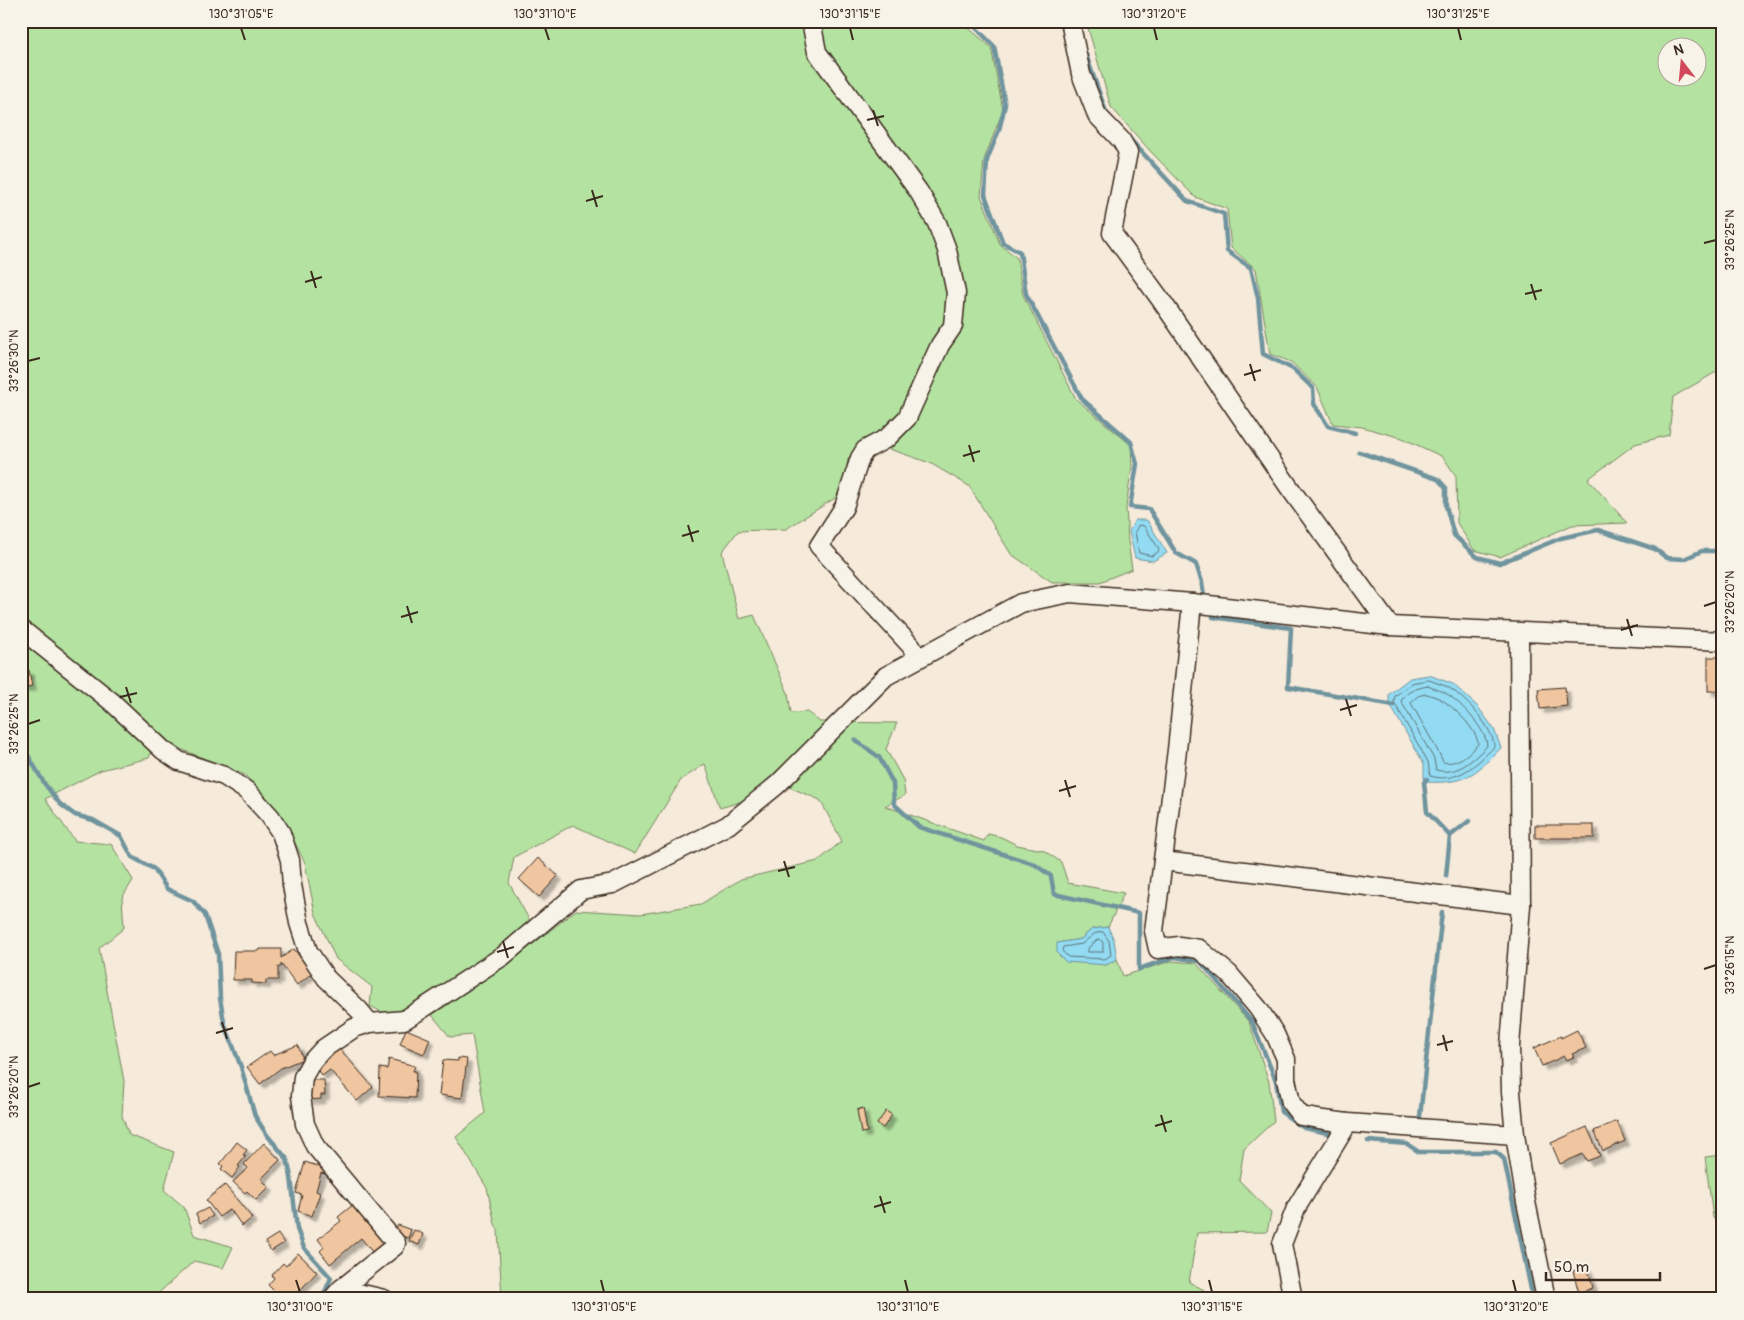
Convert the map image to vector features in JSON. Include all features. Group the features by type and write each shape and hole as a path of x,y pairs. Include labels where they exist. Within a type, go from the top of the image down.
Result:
{"street":[{"path":"814,21 812,26 817,52 919,192 937,223 948,250 956,293 954,326 940,345 907,418 887,438 865,450 860,458 844,507 819,546 911,646 917,657"},
{"path":"1070,21 1080,74 1097,115 1120,140 1128,152 1112,234 1162,300 1289,487 1390,626"},
{"path":"336,1294 395,1246 396,1242 314,1146 305,1124 301,1096 303,1077 312,1060 323,1049 354,1028 370,1023 404,1020 436,1000 503,956 581,890 613,884 728,825 777,785 886,676 917,657 1022,603 1070,593 1192,603 1390,626 1723,642"},
{"path":"1192,603 1154,932 1158,950 1180,946 1199,949 1229,974 1258,1008 1275,1034 1286,1059 1286,1079 1291,1103 1301,1116 1348,1123 1515,1135"},
{"path":"21,629 112,702 163,750 179,761 224,776 247,791 270,816 281,833 290,860 293,894 308,952 326,978 370,1023"},
{"path":"1519,633 1521,905 1510,1046 1511,1092 1515,1135 1526,1202 1546,1299"},
{"path":"1163,861 1521,905"},
{"path":"1293,1299 1282,1244 1296,1208 1348,1123"},
{"path":"336,1294 384,1299"}],"green space":[{"path":"21,21 942,21 965,25 991,47 1003,110 984,160 981,196 1000,244 1017,258 1023,295 1076,399 1131,445 1132,466 1126,507 1132,569 1100,582 1052,582 1011,554 969,486 930,463 866,441 848,459 843,493 786,529 738,531 722,552 739,619 754,615 788,693 791,713 807,712 820,722 897,723 886,749 903,780 905,795 885,806 984,841 988,834 1001,837 1017,845 1043,850 1061,862 1068,883 1124,893 1108,927 1092,929 1081,939 1057,943 1106,965 1117,959 1123,976 1171,961 1196,963 1249,1022 1269,1082 1274,1121 1244,1149 1239,1180 1271,1213 1267,1232 1197,1233 1189,1282 1204,1290 1202,1299 502,1299 498,1230 487,1188 456,1137 485,1113 472,1035 450,1037 432,1015 514,959 576,910 641,914 701,904 741,879 818,861 842,841 820,800 789,787 720,808 705,764 681,780 635,854 573,825 514,857 509,883 531,923 487,961 407,1012 386,1014 370,1006 372,987 336,959 315,913 305,863 281,815 245,775 156,739 149,758 101,770 45,799 75,841 111,844 133,880 122,898 124,928 99,948 124,1081 122,1116 129,1135 174,1152 164,1190 184,1207 194,1235 233,1247 223,1268 194,1261 153,1298 21,1299"},
{"path":"1088,21 1723,21 1723,368 1673,397 1669,435 1635,444 1588,479 1627,523 1572,525 1500,557 1474,550 1457,523 1456,476 1443,457 1402,438 1362,427 1333,424 1317,387 1291,362 1270,354 1256,269 1231,248 1227,209 1195,197 1111,107 1088,28"},
{"path":"1723,1155 1723,1221 1713,1218 1705,1157"}],"water":[{"path":"1135,520 1147,520 1167,553 1153,561 1135,558 1129,531"},
{"path":"1429,675 1453,684 1478,707 1494,729 1501,748 1475,772 1459,780 1424,782 1424,764 1389,703 1389,694 1410,678"},
{"path":"1108,927 1114,940 1117,959 1106,965 1066,962 1057,953 1057,943 1081,939 1092,929"}],"building":[{"path":"1708,657 1723,657 1723,691 1708,691"},
{"path":"29,670 32,686 21,688 21,671"},
{"path":"1565,687 1567,706 1540,709 1538,689"},
{"path":"1535,825 1594,825 1594,838 1535,838"},
{"path":"538,858 558,876 539,897 519,879"},
{"path":"260,949 281,949 281,958 294,949 312,973 297,985 281,964 281,967 278,967 278,980 266,980 266,984 252,983 252,980 233,980 234,951 259,951"},
{"path":"406,1029 430,1039 424,1054 400,1044"},
{"path":"1577,1030 1586,1048 1572,1054 1574,1057 1566,1060 1564,1056 1542,1066 1534,1048"},
{"path":"298,1045 303,1059 281,1068 260,1084 247,1067 270,1051 273,1055"},
{"path":"338,1047 373,1087 357,1101 330,1070 322,1076 315,1067"},
{"path":"458,1058 467,1059 462,1098 439,1095 443,1060 458,1061"},
{"path":"389,1059 415,1066 413,1071 416,1071 415,1098 379,1096 380,1068 387,1069"},
{"path":"308,1080 324,1080 325,1095 321,1095 321,1099 309,1100"},
{"path":"863,1108 867,1132 861,1133 857,1110"},
{"path":"886,1111 892,1115 883,1128 877,1124"},
{"path":"1617,1121 1625,1141 1603,1151 1594,1131"},
{"path":"1587,1127 1600,1156 1587,1161 1583,1154 1560,1164 1551,1143"},
{"path":"237,1142 247,1150 243,1155 246,1156 232,1178 221,1169 223,1166 220,1164"},
{"path":"264,1143 280,1160 261,1179 269,1187 256,1200 247,1191 245,1193 233,1182 248,1168 244,1164"},
{"path":"305,1162 327,1169 325,1174 321,1173 316,1191 320,1193 312,1216 298,1211 302,1195 296,1193"},
{"path":"225,1185 252,1218 242,1226 230,1209 219,1217 206,1200"},
{"path":"354,1204 386,1243 373,1253 361,1238 330,1264 320,1251 324,1247 318,1239 341,1221 338,1217"},
{"path":"208,1208 213,1216 200,1223 196,1214"},
{"path":"398,1225 411,1230 408,1238 394,1233"},
{"path":"414,1230 423,1234 419,1245 409,1241"},
{"path":"278,1234 284,1243 271,1251 265,1242"},
{"path":"298,1253 317,1272 292,1299 282,1299 268,1285 274,1278 272,1275 283,1263 286,1266"},
{"path":"1587,1266 1593,1288 1579,1293 1573,1271"}],"waterway":[{"path":"969,21 994,46 1005,105 999,130 987,160 985,195 1003,243 1020,252 1026,294 1082,399 1131,442 1137,464 1130,507 1149,509 1176,553 1196,564 1204,596"},
{"path":"1085,52 1107,115"},
{"path":"1128,137 1187,201 1224,214 1227,251 1251,268 1258,298 1263,354 1293,369 1313,388 1314,404 1328,426 1355,433"},
{"path":"1359,452 1438,479 1446,488 1446,506 1454,535 1477,557 1500,563 1561,538 1598,530 1655,549 1667,558 1684,559 1702,551 1723,551"},
{"path":"1213,617 1291,628 1288,687 1394,705"},
{"path":"855,740 879,757 893,783 894,804 919,827 1034,864 1051,876 1054,894 1139,913 1139,969 1174,957 1200,961 1252,1022 1276,1081 1281,1112 1304,1128 1328,1133"},
{"path":"21,743 44,783 60,804 75,815 93,820 121,836 132,857 154,869 167,889 193,901 205,915 218,954 220,998 224,1022 241,1067 255,1116 267,1135 287,1159 297,1229 304,1248 331,1278 322,1299"},
{"path":"1427,779 1424,782 1427,812 1450,836"},
{"path":"1446,876 1450,836 1469,821"},
{"path":"1420,1117 1442,912"},
{"path":"1368,1141 1407,1144 1419,1152 1496,1152 1504,1159 1533,1299"}]}
